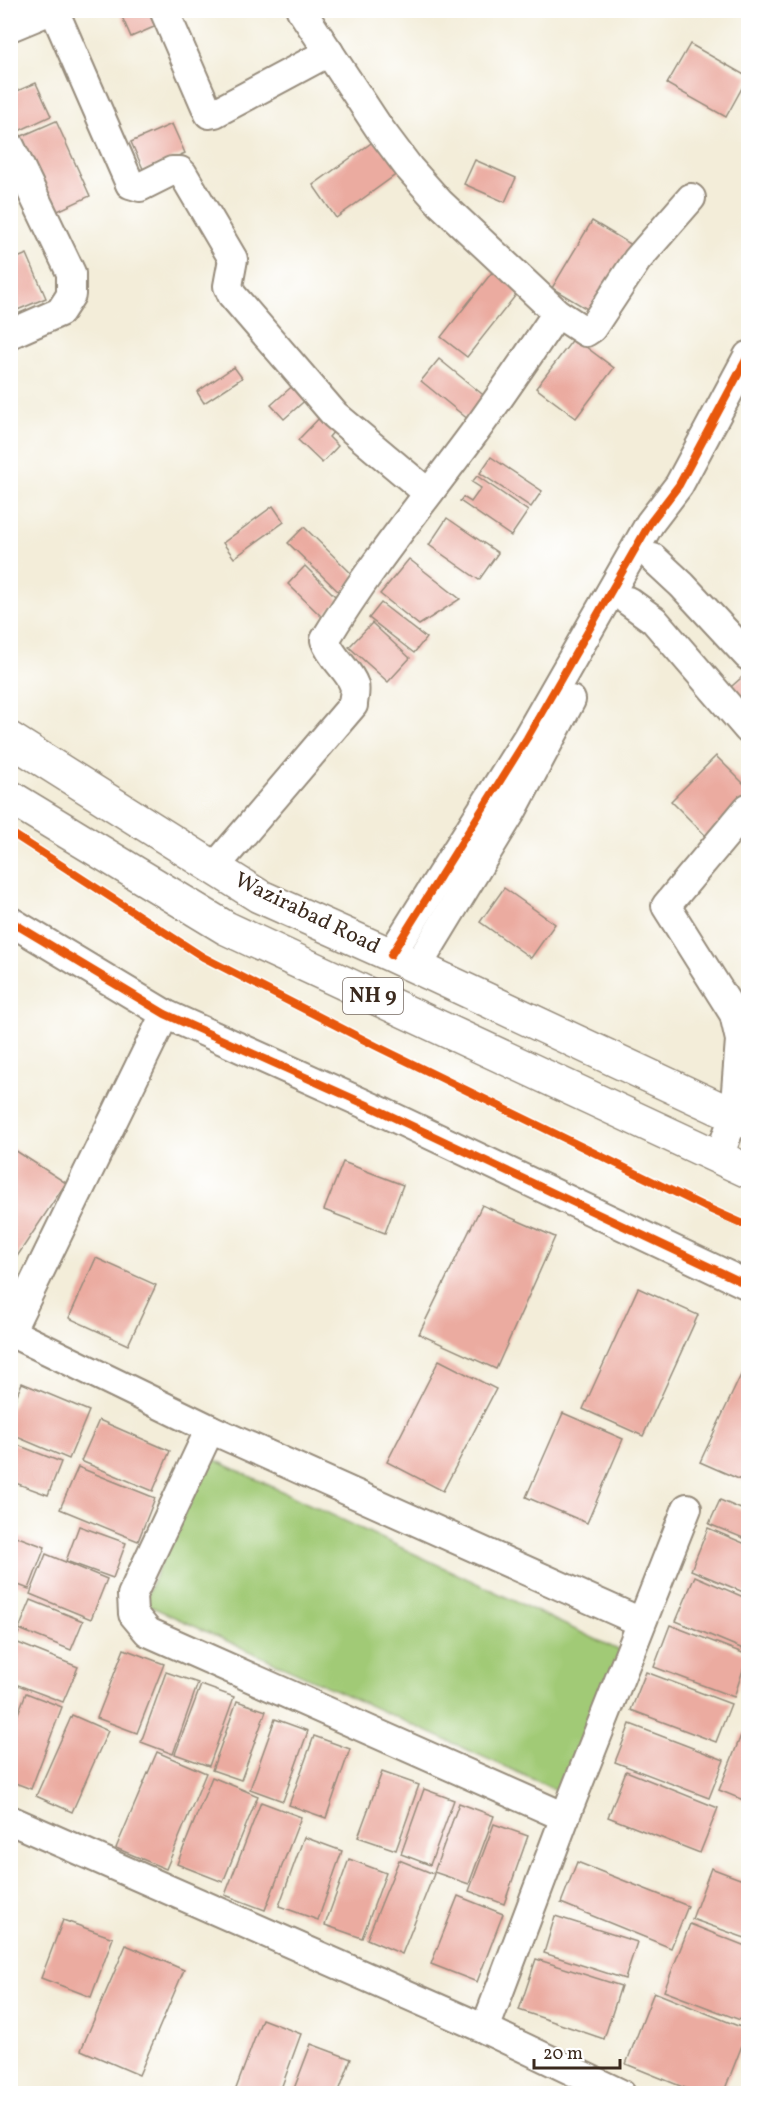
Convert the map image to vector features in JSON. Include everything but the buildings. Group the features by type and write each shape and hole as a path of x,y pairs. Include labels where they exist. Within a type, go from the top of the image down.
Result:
{"highway":[{"name":"Wazirabad Road","path":"10,740 259,896 404,961 741,1119"},
{"name":"Wazirabad Road","path":"10,797 226,928 748,1171"}],"street":[{"path":"10,27 53,10 130,184 140,187 172,171 180,171 233,259 228,286 232,295 335,415 428,493"},
{"path":"164,10 209,114 216,113 329,52"},
{"path":"301,10 379,128 409,168 440,203 557,313 586,332 592,328 637,261 691,198"},
{"path":"10,146 71,273 71,295 60,312 10,334"},
{"path":"214,868 353,705 355,687 329,653 326,640 338,619 557,313"},
{"path":"404,961 527,738 650,523 679,485 748,356"},
{"path":"404,961 512,811 577,689 660,546 675,508 679,485"},
{"path":"653,558 682,585 748,656"},
{"path":"628,601 654,620 748,729"},
{"path":"719,1157 741,1119 740,1040 734,1014 666,906 748,807"},
{"path":"10,921 165,1014 376,1108 748,1286"},
{"path":"165,1014 10,1332 210,1429 641,1622"},
{"path":"210,1429 132,1595 133,1614 148,1632 565,1817"},
{"path":"485,2029 565,1817 687,1508"},
{"path":"10,1820 485,2029 621,2094"}],"green space":[{"path":"209,1457 625,1653 563,1793 143,1603"}],"cycle path":[{"path":"391,955 527,738 650,523 679,485 748,356"},
{"path":"10,832 203,957 376,1046 748,1226"},
{"path":"10,921 165,1014 376,1109 748,1285"}]}
